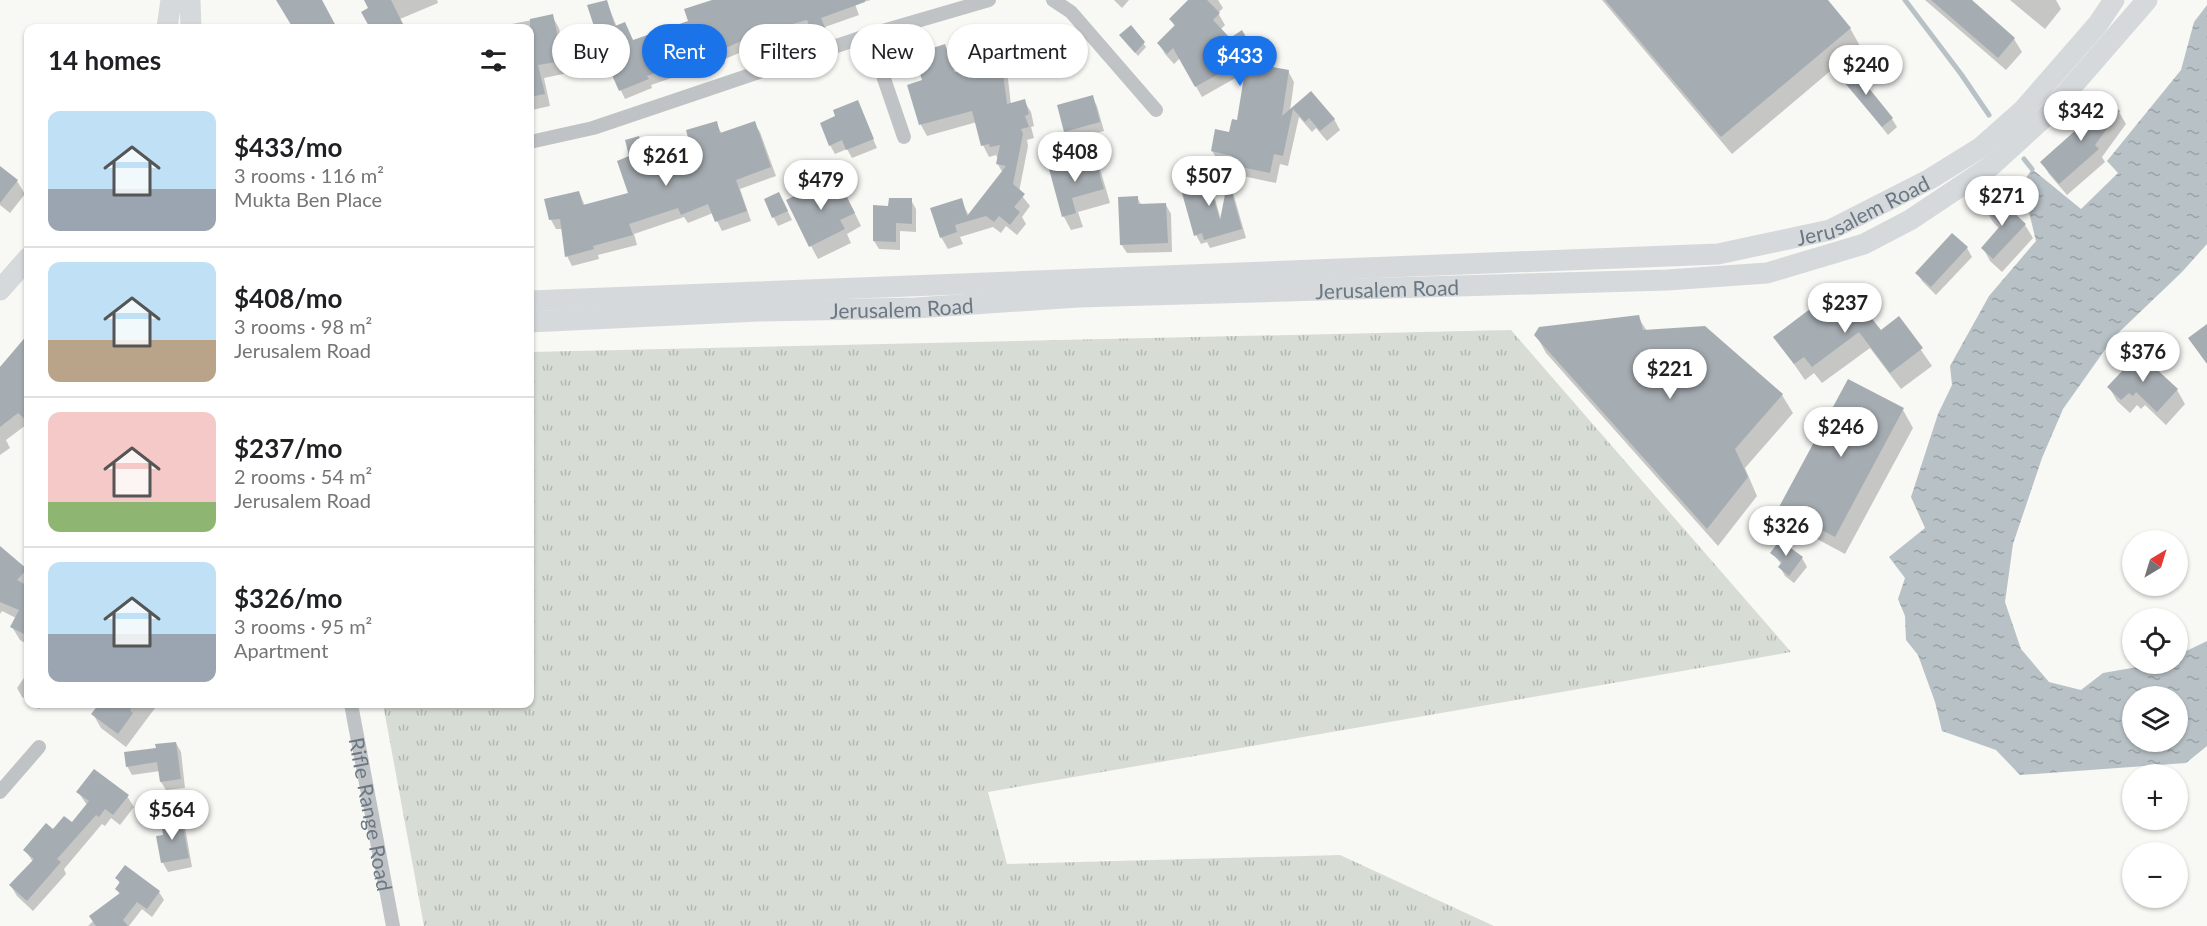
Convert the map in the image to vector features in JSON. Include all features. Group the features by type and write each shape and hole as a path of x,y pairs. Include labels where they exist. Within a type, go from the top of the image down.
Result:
{"main road":[{"path":"167,24 171,0"},
{"path":"190,0 191,24"},
{"name":"Jerusalem Road","path":"534,302 1718,254 1830,230 1930,179 1970,154 2025,109 2098,24 2114,0"},
{"name":"Jerusalem Road","path":"534,322 758,311 916,308 1078,297 1667,280 1767,273 1864,244 1910,220 1991,166 2048,114 2147,0"},
{"path":"0,290 24,263"}],"street":[{"path":"904,24 989,0"},
{"path":"1053,0 1071,12 1156,110"},
{"path":"534,141 593,128 850,40"},
{"path":"884,78 904,137"},
{"name":"Rifle Range Road","path":"352,708 393,926"},
{"path":"0,792 39,747"}],"green space":[{"path":"1511,330 1791,652 988,792 1007,864 1340,855 1494,926 424,926 384,708 534,708 534,352"}],"water":[{"path":"2207,5 2207,244 2182,272 2114,337 2063,409 2042,458 2013,544 2005,602 2021,649 2049,682 2081,690 2103,673 2122,670 2122,674 2188,674 2188,650 2207,641 2207,746 2186,763 2122,764 2122,768 2020,775 1996,750 1942,731 1935,702 1918,655 1906,640 1905,616 1898,599 1905,578 1889,557 1925,528 1911,497 1938,414 1952,385 1950,366 1989,296 2036,241 2022,184 2032,169 2081,209 2118,173 2107,161 2181,70 2194,22"}],"building":[{"path":"276,0 322,0 335,24 291,24"},
{"path":"364,0 391,0 403,24 368,24 361,12 368,8"},
{"path":"607,0 614,24 593,24 587,5"},
{"path":"712,0 865,0 865,2 821,18 824,24 809,24 807,20 792,24 739,24 739,42 727,47 727,24 679,24 688,21 684,9"},
{"path":"1188,0 1207,0 1220,13 1213,20 1230,38 1242,30 1262,65 1289,70 1282,116 1311,91 1335,119 1320,131 1309,118 1305,122 1293,109 1283,156 1274,154 1270,173 1231,165 1232,156 1211,151 1215,129 1229,132 1232,119 1237,120 1247,58 1195,87 1173,48 1167,54 1157,43 1175,25 1169,19"},
{"path":"1605,0 1828,0 1851,28 1721,137"},
{"path":"1931,0 1972,0 2015,38 1998,58"},
{"path":"553,14 555,24 552,24 552,63 538,65 545,94 534,96 534,24 530,24 530,19"},
{"path":"1131,25 1145,42 1135,53 1119,35"},
{"path":"630,33 633,40 642,37 642,78 649,79 619,91 613,78 630,78"},
{"path":"945,44 947,78 1004,78 1007,104 1025,99 1029,114 1025,116 1029,127 1021,129 1023,134 1013,184 1025,194 1014,207 1020,212 1010,225 999,216 994,222 986,216 955,225 957,232 940,238 930,208 962,198 967,216 1006,166 996,164 1000,145 981,146 972,111 919,125 907,85 922,80 921,78 935,78 935,47"},
{"path":"1851,66 1893,118 1882,127 1839,76"},
{"path":"1093,95 1100,122 1064,132 1057,105"},
{"path":"2100,96 2120,111 2095,145 2099,149 2059,184 2040,162 2086,121 2083,119"},
{"path":"858,100 874,139 846,150 842,140 829,146 820,123 835,116 833,110"},
{"path":"717,121 720,133 755,121 771,167 736,180 747,211 715,222 708,204 681,215 678,208 629,224 633,235 593,246 594,249 565,257 560,219 549,220 544,199 579,191 583,205 628,193 617,161 629,156 625,140 639,136 649,169 692,153 686,130"},
{"path":"1094,156 1104,189 1072,198 1076,213 1062,217 1049,169"},
{"path":"0,166 18,180 0,203"},
{"path":"1205,167 1220,220 1228,179 1242,229 1204,240 1202,233 1194,236 1182,193 1189,191 1184,173"},
{"path":"836,176 855,213 840,220 845,229 809,247 786,200"},
{"path":"779,192 788,211 772,218 764,199"},
{"path":"1995,195 2026,224 1993,259 1981,248 2001,225 1983,208"},
{"path":"1138,196 1138,204 1166,203 1168,243 1120,245 1118,197"},
{"path":"889,198 912,198 912,224 896,223 896,242 873,241 873,205 888,206"},
{"path":"1952,233 1968,247 1931,287 1915,273"},
{"path":"1835,290 1852,312 1861,305 1881,330 1899,316 1923,348 1890,373 1859,332 1812,367 1804,357 1794,364 1773,337"},
{"path":"1639,315 1643,330 1705,326 1783,394 1735,449 1748,477 1707,529 1534,335 1539,327"},
{"path":"2207,324 2207,364 2188,338"},
{"path":"24,339 24,418 18,413 0,427 0,367"},
{"path":"2139,353 2178,389 2157,412 2136,392 2133,396 2129,393 2121,400 2107,387"},
{"path":"1848,379 1904,408 1835,537 1779,507"},
{"path":"1780,540 1803,557 1789,576 1778,567 1782,562 1770,553"},
{"path":"0,546 24,566 24,572 17,580 24,584 24,634 10,627 19,610 0,602"},
{"path":"96,708 131,708 130,710 133,713 118,734 91,714"},
{"path":"176,742 181,779 160,782 157,762 126,767 124,752 156,748 155,744"},
{"path":"94,769 129,795 113,815 105,809 99,817 96,815 57,859 61,862 27,901 9,885 34,859 23,850 46,823 53,829 64,816 72,822 89,801 76,792"},
{"path":"181,817 189,858 161,863 156,836 163,835 161,821"},
{"path":"125,865 160,891 147,909 137,902 123,920 128,926 96,926 89,916 120,893 115,889 120,882 115,878"}],"waterway":[{"path":"1905,0 1989,115"},
{"path":"2024,159 2032,169"}]}
